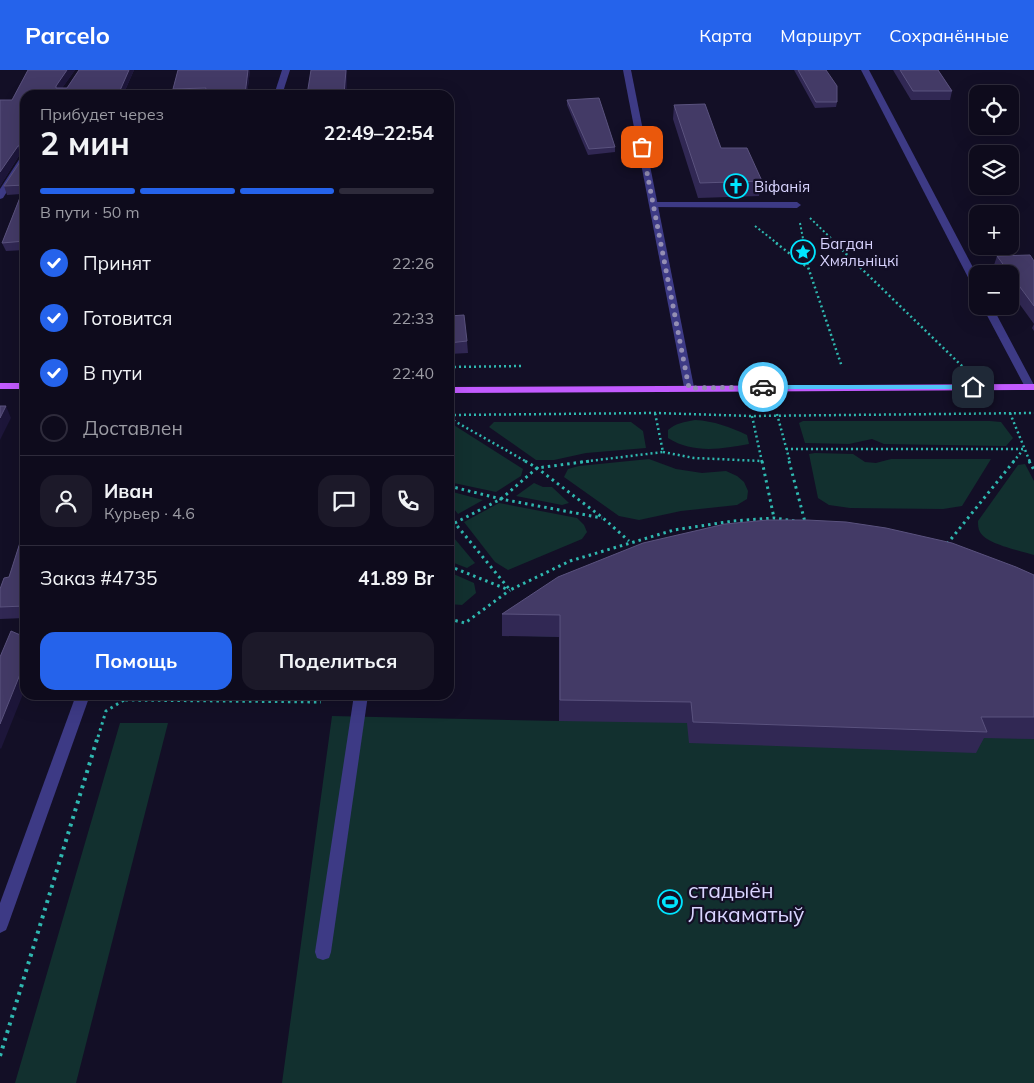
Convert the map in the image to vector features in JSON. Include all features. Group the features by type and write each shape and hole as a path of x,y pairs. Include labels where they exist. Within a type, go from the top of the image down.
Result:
{"main road":[{"path":"0,386 20,386"},
{"path":"454,390 1032,387"}],"street":[{"path":"280,90 286,70"},
{"path":"627,70 689,388"},
{"path":"865,70 969,270"},
{"path":"0,196 20,165"},
{"path":"654,205 798,205"},
{"path":"992,315 1032,387"},
{"path":"0,925 81,700"},
{"path":"323,952 360,700"}],"path":[{"path":"728,205 808,267"},
{"path":"798,205 808,267 842,368"},
{"path":"798,205 966,369"},
{"path":"655,413 663,452"},
{"path":"454,416 655,413 752,416 778,414 1034,413"},
{"path":"1010,413 1034,470"},
{"path":"778,414 805,522"},
{"path":"752,416 774,518"},
{"path":"454,419 537,468 603,518 629,542"},
{"path":"786,449 1024,449"},
{"path":"945,547 1024,449"},
{"path":"510,590 455,523 500,499 537,468 663,452 694,458 762,461"},
{"path":"454,487 500,499 603,518"},
{"path":"454,620 465,622 510,590 570,561 629,542 674,530 733,521 774,518 815,522"},
{"path":"454,568 510,590"},
{"path":"0,1056 106,711 122,700"},
{"path":"223,700 321,702"}],"green space":[{"path":"695,420 715,423 741,432 747,435 749,444 708,449 687,446 668,438 668,430 671,428 680,423"},
{"path":"803,421 990,421 1001,422 1013,438 1006,446 884,444 872,439 849,444 805,443 799,423"},
{"path":"494,422 631,422 643,431 646,448 586,453 554,460 536,460 489,427"},
{"path":"454,425 523,469 521,476 496,492 454,483"},
{"path":"809,454 853,454 865,462 876,463 891,459 991,459 962,506 943,509 850,508 829,505 818,498"},
{"path":"649,459 676,469 702,473 726,471 744,482 748,491 747,499 737,505 681,511 639,520 619,516 564,477 568,469 579,466"},
{"path":"1025,464 1034,481 1034,555 989,540 980,532 978,526 978,521 1018,465"},
{"path":"534,483 543,487 552,487 569,503 562,505 516,496"},
{"path":"454,492 483,500 458,514 454,509"},
{"path":"499,503 577,518 584,525 587,532 582,539 508,570 495,562 464,522"},
{"path":"454,538 475,563 467,568 454,563"},
{"path":"454,574 474,583 476,593 462,605 454,604"},
{"name":"стадыён Лакаматыў","path":"1034,602 1034,1083 282,1083 332,716 559,721 559,637 527,636 527,619"},
{"path":"120,723 168,723 76,1083 15,1083"}],"building":[{"path":"28,70 67,70 56,88 67,88 79,70 129,70 120,90 20,90 20,146 0,172 0,100 12,100"},
{"path":"178,70 248,70 246,90 173,89"},
{"path":"311,70 346,70 344,90 308,90"},
{"path":"798,70 826,70 837,86 837,102 816,102"},
{"path":"900,70 938,70 952,91 913,91"},
{"path":"599,98 615,147 589,149 567,100"},
{"path":"705,104 721,148 747,148 762,181 700,183 674,105"},
{"path":"20,162 20,185 4,186"},
{"path":"20,198 20,241 2,243"},
{"path":"1030,255 1034,261 1034,306 1019,286 1019,265 1004,265 997,256"},
{"path":"464,315 467,341 454,342 454,316"},
{"path":"0,406 6,406 0,418"},
{"path":"768,520 846,522 886,528 952,543 1034,575 1034,717 981,717 987,732 693,722 691,702 560,700 560,615 502,614 558,577 643,543 725,524"},
{"path":"20,543 20,606 0,607 0,589 4,578 9,577"},
{"path":"11,631 20,635 20,674 0,724 0,657"}],"way so far":[{"path":"642,147 689,388 763,387"}],"place":[{"name":"Віфанія","path":"736,186"},
{"name":"Багдан Хмяльніцкі","path":"803,252"},
{"name":"стадыён Лакаматыў","path":"670,902"}],"route":[{"path":"763,387 973,387"}]}
